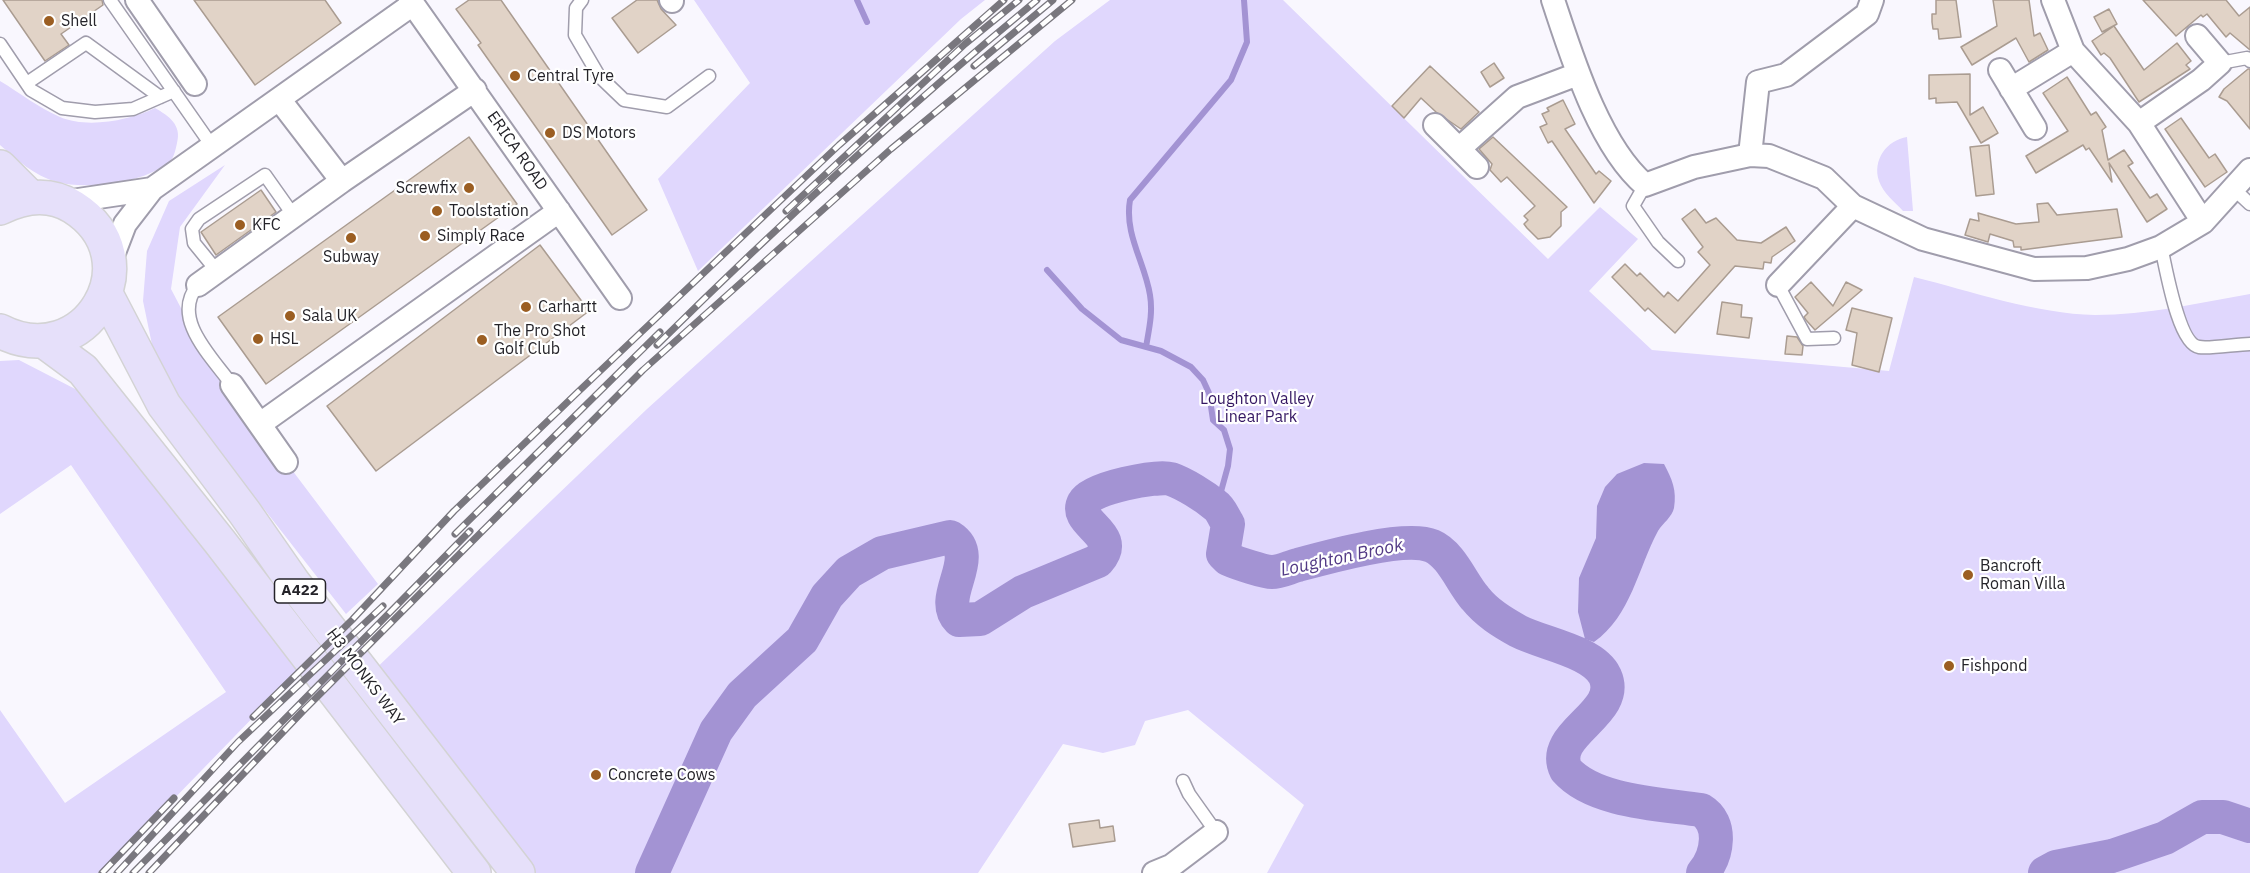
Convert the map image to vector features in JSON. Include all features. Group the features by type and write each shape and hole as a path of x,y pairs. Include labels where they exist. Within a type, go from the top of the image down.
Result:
{"main road":[{"path":"0,167 15,203 44,197 65,202"},
{"name":"H3 MONKS WAY","path":"65,202 87,216 98,230 108,278 164,405 245,513 293,582 518,873"},
{"path":"15,337 72,333 98,310 108,278"},
{"name":"H3 MONKS WAY","path":"15,337 83,370 220,542 474,873"}],"street":[{"path":"137,0 185,87"},
{"path":"1553,0 1578,74 1610,139 1639,180 1750,155 1769,156 1824,178 1853,206 1923,239 2034,269 2087,268 2127,260 2161,247 2242,197 2250,171"},
{"path":"1750,155 1758,82 1786,75 1867,14 1872,0"},
{"path":"2053,0 2073,51 2139,123 2203,222"},
{"name":"ERICA ROAD","path":"108,278 125,224 152,189 412,2 620,298"},
{"path":"2139,123 2201,80 2220,63 2197,36"},
{"path":"2036,128 2005,79 2073,51"},
{"path":"1460,148 1517,97 1578,74"},
{"path":"198,285 342,181 475,90"},
{"path":"279,99 342,181"},
{"path":"1435,125 1477,166"},
{"name":"ERICA ROAD","path":"65,202 152,189"},
{"path":"1778,285 1853,206"},
{"path":"260,424 559,211"},
{"path":"232,385 286,462"},
{"path":"1154,873 1171,866 1216,831"}],"lane":[{"path":"110,0 185,87 212,146"},
{"path":"582,0 576,8 574,35 599,76 624,100 667,107 709,76"},
{"path":"27,83 86,43 160,97"},
{"path":"0,44 31,90 62,108 95,112 133,109 185,87"},
{"path":"2220,63 2247,58 2250,61"},
{"path":"216,270 194,243 192,229 200,219 265,175 294,216"},
{"path":"1639,180 1633,206 1658,242 1678,261"},
{"path":"2161,247 2182,329 2191,344 2199,348 2250,344"},
{"path":"198,285 191,293 187,304 188,317 193,331 232,385"},
{"path":"1778,285 1807,339 1834,338"},
{"path":"1184,781 1189,794 1216,831"}],"green space":[{"path":"694,0 985,0 961,19 698,271 658,179 750,83"},
{"name":"Loughton Valley Linear Park","path":"1110,0 1283,0 1548,259 1600,207 1638,239 1589,291 1652,350 1889,371 1914,277 2027,306 2073,314 2095,315 2153,311 2250,294 2250,873 1267,873 1304,805 1188,710 1145,721 1135,745 1103,753 1063,744 978,873 518,873 366,678 647,409 1055,41"},
{"path":"0,81 45,109 71,121 109,122 155,108 173,122 178,131 173,157 161,168 117,183 70,184 41,176 0,145"},
{"path":"1907,137 1913,211 1903,211 1883,189 1877,173 1883,152 1893,142"},
{"path":"225,165 180,227 171,289 193,331 286,462 378,584 346,614 204,432 156,364 143,301 147,251 169,201"},
{"path":"19,360 81,392 299,670 102,873 0,873 0,710 65,803 226,692 71,465 0,514 0,361"}],"shaded area":[{"path":"1644,463 1664,464 1673,485 1674,508 1658,531 1617,619 1594,642 1585,639 1578,612 1579,578 1596,538 1597,506 1605,487 1617,474"}],"building":[{"name":"Shell","path":"3,0 102,0 103,5 61,34 69,45 45,61"},
{"path":"194,0 325,0 341,23 255,85"},
{"path":"469,0 501,0 647,210 612,235 478,45 481,43 456,9"},
{"path":"637,0 657,0 661,9 676,25 638,53 612,18"},
{"path":"1936,0 1956,0 1961,37 1939,39 1938,29 1933,29 1932,22 1932,14 1936,14"},
{"path":"1993,0 2029,0 2034,36 2040,33 2048,50 2029,62 2016,38 1972,65 1961,47 1997,26"},
{"path":"2143,0 2226,0 2239,16 2250,7 2250,50 2230,33 2226,37 2207,14 2203,17 2201,15 2176,36"},
{"path":"2109,9 2117,24 2102,32 2094,17"},
{"path":"2114,26 2144,70 2177,43 2191,61 2186,65 2190,69 2139,102 2110,58 2104,53 2101,55 2092,41"},
{"path":"1494,63 1504,78 1490,87 1481,72"},
{"path":"1430,66 1479,112 1461,129 1436,112 1421,98 1404,118 1392,106"},
{"path":"2250,69 2250,129 2227,101 2219,97 2224,89"},
{"path":"1970,74 1970,115 1983,107 1998,133 1981,143 1957,102 1936,103 1936,98 1929,99 1929,75"},
{"path":"2067,77 2091,115 2096,112 2106,127 2102,130 2108,160 2124,150 2133,163 2128,166 2150,198 2157,194 2167,209 2147,222 2109,163 2112,182 2089,148 2086,150 2083,145 2036,173 2026,156 2068,131 2043,93"},
{"path":"1563,100 1575,124 1565,129 1596,174 1599,171 1611,181 1594,203 1552,141 1548,143 1540,127 1547,124 1542,114 1549,111 1547,108"},
{"path":"2181,118 2209,158 2215,154 2227,172 2205,187 2165,129"},
{"path":"469,137 517,204 266,384 218,317"},
{"path":"1493,137 1567,207 1561,212 1561,226 1550,237 1538,239 1527,228 1524,224 1528,220 1524,216 1535,206 1507,177 1501,182 1490,170 1492,164 1479,149"},
{"path":"1989,145 1994,194 1976,196 1970,147"},
{"name":"KFC","path":"261,190 276,212 216,255 201,232"},
{"path":"2048,203 2057,215 2117,209 2122,237 2021,250 2021,247 2014,247 2013,241 1990,234 1988,242 1965,235 1970,219 1979,221 1978,213 2016,224 2039,222 2037,204"},
{"path":"1695,209 1706,223 1716,218 1737,240 1761,243 1786,227 1795,241 1772,257 1771,263 1764,262 1763,269 1735,266 1675,333 1648,308 1645,311 1612,277 1625,264 1637,276 1640,273 1664,297 1668,292 1678,301 1710,265 1698,252 1703,247 1682,219"},
{"path":"540,245 589,311 376,471 327,406"},
{"path":"1811,282 1833,306 1846,282 1862,290 1815,330 1804,317 1808,313 1795,297"},
{"path":"1722,302 1742,305 1741,317 1752,318 1749,338 1717,334"},
{"path":"1852,308 1892,318 1879,372 1852,365 1857,333 1846,330"},
{"path":"1787,336 1797,337 1803,346 1802,355 1785,354"},
{"path":"1099,820 1100,828 1113,826 1115,841 1073,847 1069,824"}],"waterway":[{"path":"857,0 867,22"},
{"path":"1146,347 1151,302 1132,237 1130,200 1231,80 1247,42 1244,0"},
{"path":"1047,270 1082,309 1121,340 1161,351 1191,367 1203,380 1209,393 1213,420 1224,430 1230,449 1228,466 1217,506"},
{"name":"Loughton Brook","path":"652,873 716,731 742,695 802,640 827,596 849,572 882,553 950,537 959,545 962,555 952,600 953,611 959,620 980,619 1023,592 1098,561 1104,551 1105,543 1082,510 1084,502 1089,497 1125,484 1164,478 1188,487 1219,509 1228,524 1223,554 1228,559 1272,572 1386,545 1420,543 1432,546 1445,555 1470,592 1495,617 1528,636 1590,660 1605,676 1607,689 1604,702 1567,745 1563,757 1566,770 1578,781 1610,795 1629,800 1701,810 1713,823 1716,840 1712,857 1703,873"},
{"name":"Loughton Brook","path":"2045,873 2056,867 2112,856 2165,838 2202,817 2223,817 2250,826"}],"railway":[{"path":"253,717 352,620 454,511 580,390 839,145 1004,0"},
{"path":"786,211 965,44 1019,0"},
{"path":"657,345 843,168 1037,0"},
{"path":"974,66 1053,0"},
{"path":"149,873 303,711 643,370 891,149 1072,0"},
{"path":"455,534 660,332"},
{"path":"133,873 470,531"},
{"path":"117,873 238,742 383,606"},
{"path":"102,873 174,798"}],"place":[{"name":"Shell","path":"49,21"},
{"name":"Central Tyre","path":"515,76"},
{"name":"DS Motors","path":"550,133"},
{"name":"Screwfix","path":"469,188"},
{"name":"Toolstation","path":"437,211"},
{"name":"KFC","path":"240,225"},
{"name":"Simply Race","path":"425,236"},
{"name":"Subway","path":"351,238"},
{"name":"Carhartt","path":"526,307"},
{"name":"Sala UK","path":"290,316"},
{"name":"HSL","path":"258,339"},
{"name":"The Pro Shot Golf Club","path":"482,340"},
{"name":"Bancroft Roman Villa","path":"1968,575"},
{"name":"Fishpond","path":"1949,666"},
{"name":"Concrete Cows","path":"596,775"}]}
